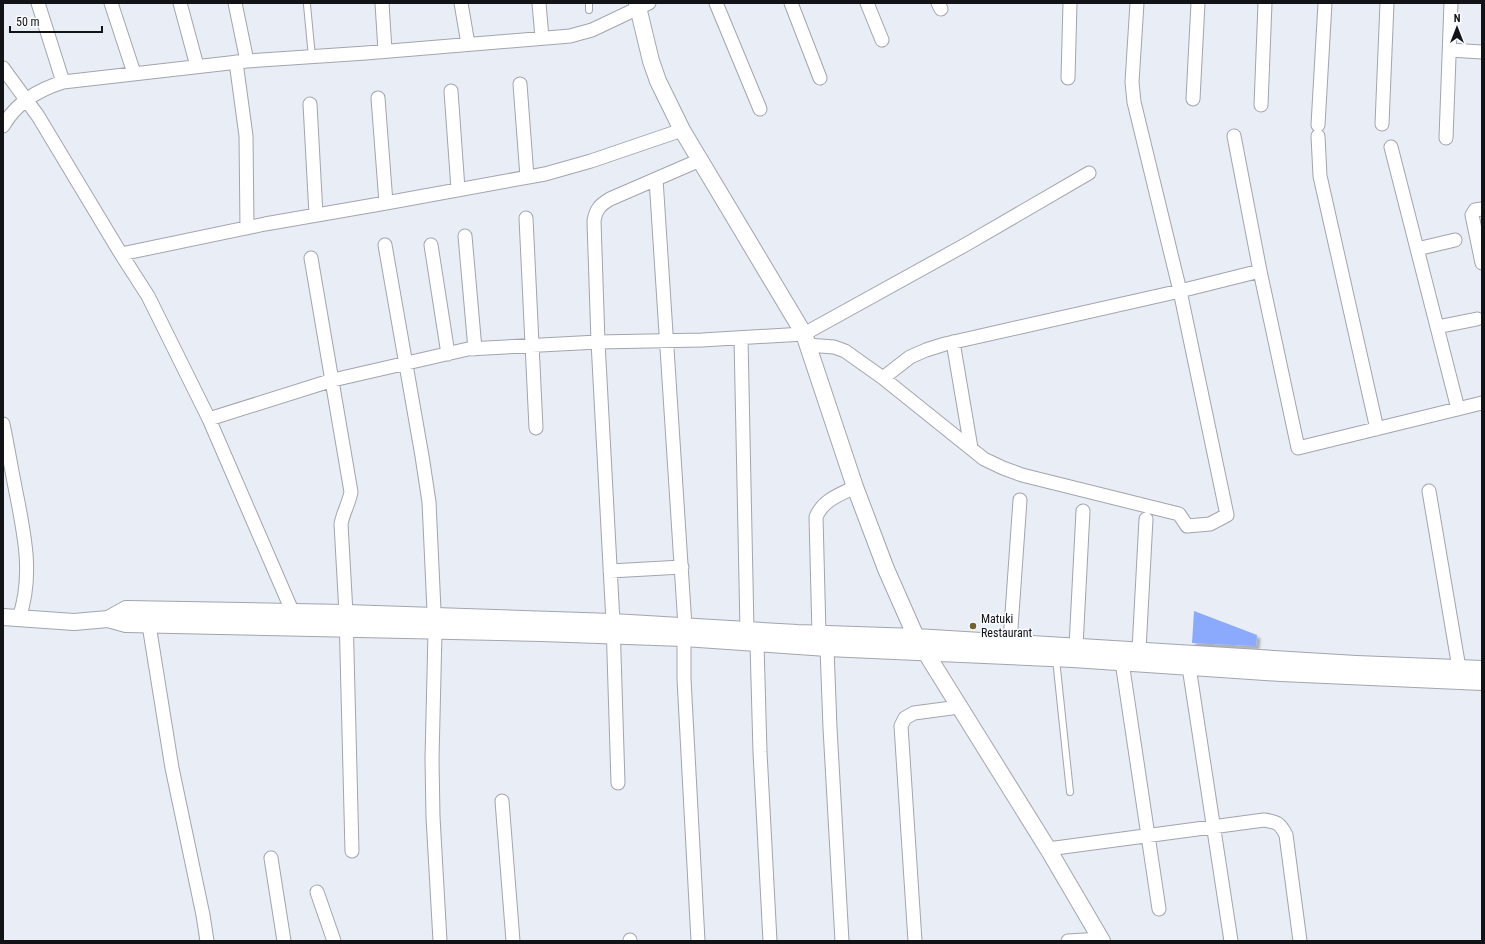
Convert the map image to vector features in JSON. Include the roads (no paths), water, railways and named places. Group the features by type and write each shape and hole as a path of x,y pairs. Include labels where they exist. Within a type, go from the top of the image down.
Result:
{"street":[{"path":"38,3 63,82"},
{"path":"111,3 134,73"},
{"path":"180,3 197,66"},
{"path":"236,3 242,61 246,136 247,228"},
{"path":"382,3 385,51"},
{"path":"461,3 468,44"},
{"path":"539,3 542,38"},
{"path":"716,3 760,109"},
{"path":"791,3 820,78"},
{"path":"867,3 882,40"},
{"path":"1068,78 1070,3"},
{"path":"209,418 333,380 475,348 598,342 740,338 806,340 840,349 883,378 984,459 1003,468 1022,475 1179,514 1187,526 1210,524 1227,515 1180,291 1134,102 1132,82 1136,3"},
{"path":"1193,99 1198,3"},
{"path":"1261,104 1265,3"},
{"path":"1325,3 1318,130 1320,176 1377,429"},
{"path":"1382,124 1387,3"},
{"path":"1446,138 1452,3"},
{"path":"4,123 16,108 26,99 46,87 63,82 242,61 312,57 570,36 592,30 641,5 651,61 658,81 682,130 806,340 855,486 886,569 916,637 1048,849 1101,940 1068,941"},
{"path":"1450,50 1482,52"},
{"path":"3,68 38,116 148,296 209,418 294,613"},
{"path":"520,84 527,177"},
{"path":"451,91 458,189"},
{"path":"378,98 386,203"},
{"path":"310,104 316,214"},
{"path":"121,254 316,214 386,203 527,177 591,161 682,130"},
{"path":"1234,136 1260,271 1298,448 1482,403"},
{"path":"1391,147 1458,409"},
{"path":"618,783 613,629 598,342 594,221 596,212 600,205 610,199 700,160"},
{"path":"806,340 1089,173"},
{"path":"656,179 682,567 685,695 698,941"},
{"path":"1482,209 1475,210 1472,215 1479,239 1482,263"},
{"path":"526,218 536,428"},
{"path":"465,236 475,348"},
{"path":"1417,250 1455,240"},
{"path":"385,245 429,502 435,616 432,758 433,817 440,941"},
{"path":"431,245 448,354"},
{"path":"311,258 351,492 350,500 343,513 341,524 346,613 352,851"},
{"path":"883,378 910,357 926,350 952,342 1180,291 1260,271"},
{"path":"1437,327 1477,319"},
{"path":"740,338 747,630"},
{"path":"952,342 971,448"},
{"path":"3,424 22,527 27,573 23,606 11,618"},
{"path":"842,941 816,517 819,510 826,502 855,486"},
{"path":"1429,491 1460,668"},
{"path":"1010,642 1020,500"},
{"path":"1076,646 1083,511"},
{"path":"1139,650 1146,519"},
{"path":"610,571 682,567"},
{"path":"108,619 126,609 435,616 613,629 684,632 747,630 823,641 925,651 1281,673 1482,682"},
{"path":"11,618 74,622 108,619 126,624 149,625 435,632 613,629"},
{"path":"149,625 172,768 203,915 206,941"},
{"path":"684,632 757,644 916,637 1348,664 1482,669"},
{"path":"757,644 760,752 770,941"},
{"path":"1122,662 1159,909"},
{"path":"1189,667 1231,941"},
{"path":"915,941 901,726 905,718 914,713 959,707"},
{"path":"502,801 513,941"},
{"path":"1048,849 1264,820 1276,822 1282,826 1286,836 1300,941"},
{"path":"271,858 284,941"},
{"path":"317,892 334,941"}],"lane":[{"path":"307,5 312,57"},
{"path":"1056,658 1070,792"}],"place":[{"name":"Matuki Restaurant","path":"973,626"}]}
